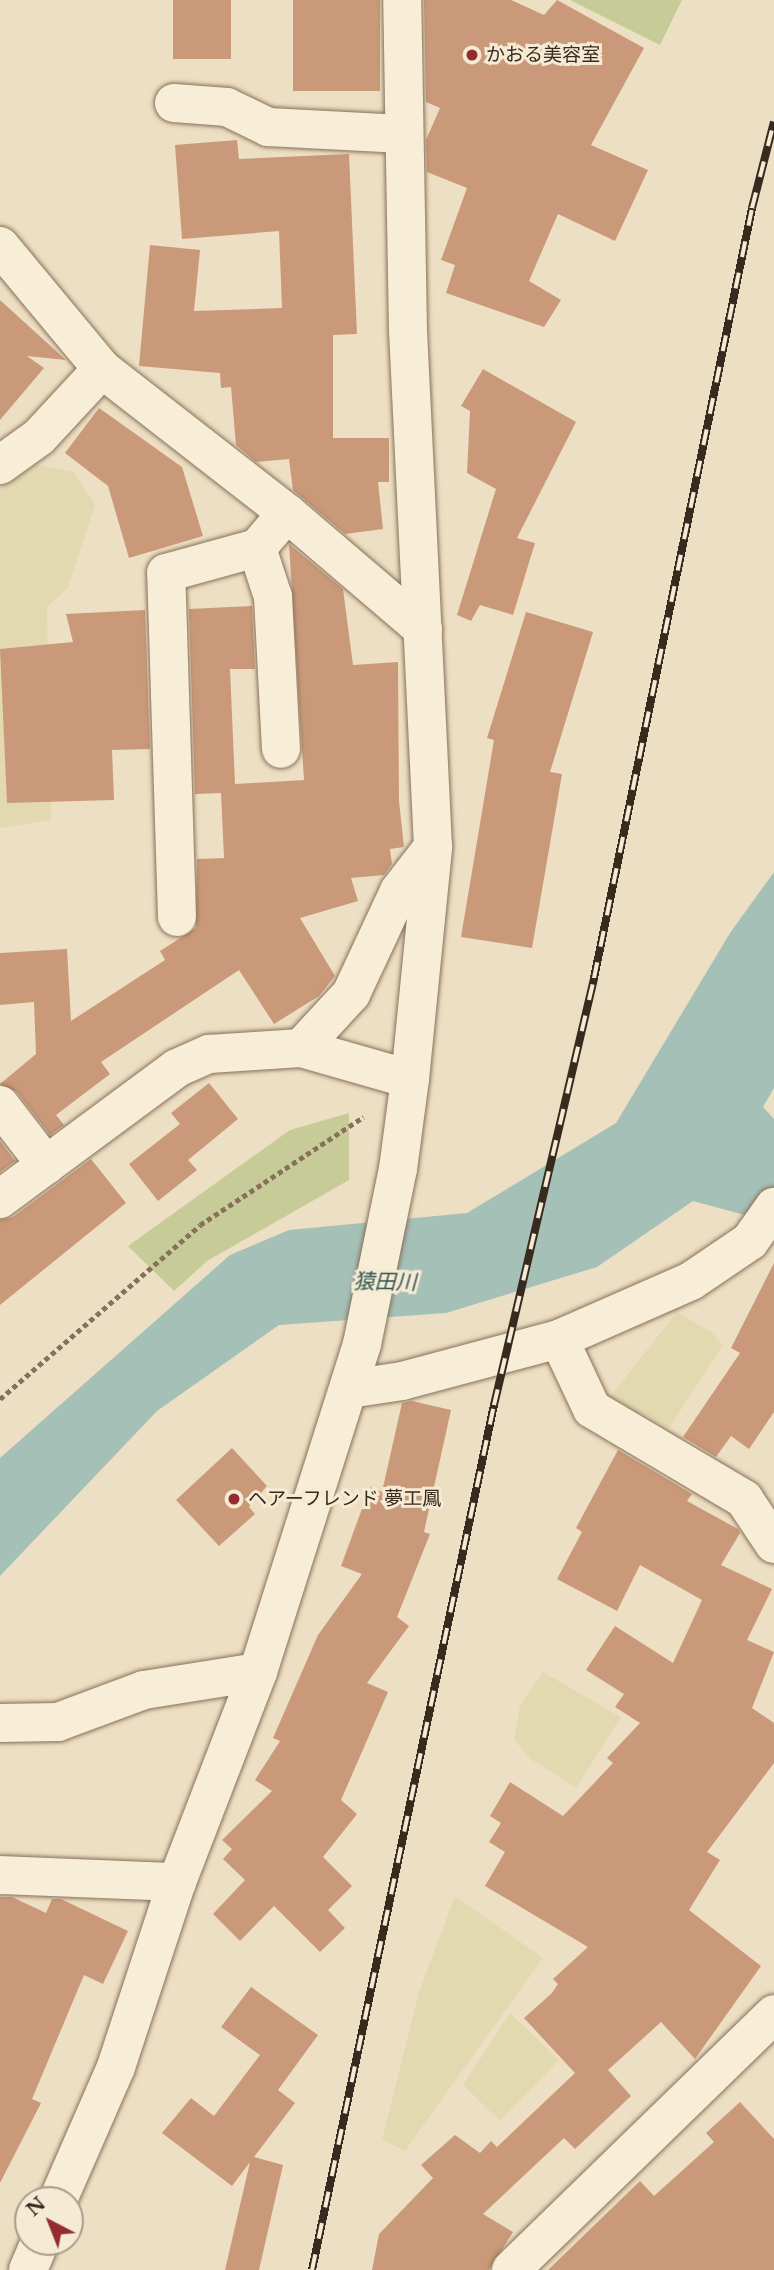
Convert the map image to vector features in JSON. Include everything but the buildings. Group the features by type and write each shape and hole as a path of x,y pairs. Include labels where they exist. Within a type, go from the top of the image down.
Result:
{"street":[{"path":"64,2186 116,2067 177,1882 258,1672 362,1343 406,1123 433,847 403,134 402,0"},
{"path":"174,103 227,107 268,127 403,134"},
{"path":"0,246 102,369 287,513 423,629"},
{"path":"0,465 39,437 102,369"},
{"path":"177,917 166,573 257,548 287,513"},
{"path":"257,548 273,597 281,749"},
{"path":"301,1048 351,994 399,891 433,847"},
{"path":"0,1199 177,1068 209,1054 301,1048 410,1079"},
{"path":"0,1105 47,1166"},
{"path":"349,1389 402,1381 559,1339 691,1281 750,1241 774,1207"},
{"path":"559,1339 592,1409 744,1499 774,1544"},
{"path":"0,1723 58,1722 144,1689 258,1672"},
{"path":"0,1875 177,1882"},
{"path":"511,2270 774,2014"}],"path":[{"path":"0,1399 200,1225 318,1150 360,1117 406,1123"}],"shaded area":[{"path":"37,465 74,472 95,505 68,588 47,607 51,820 0,828 0,488"},
{"path":"677,1312 711,1332 723,1345 669,1428 610,1397"},
{"path":"543,1672 621,1717 576,1788 531,1759 514,1740 520,1705"},
{"path":"455,1896 543,1958 405,2151 382,2140 419,1992"},
{"path":"510,2013 559,2060 500,2121 463,2085"}],"green space":[{"path":"570,0 682,0 660,45"},
{"path":"349,1113 349,1180 207,1261 174,1291 128,1246 290,1130"}],"water":[{"name":"猿田川","path":"774,872 774,1088 763,1107 774,1119 774,1223 693,1201 597,1267 446,1313 279,1325 157,1411 0,1576 0,1458 230,1255 289,1230 467,1213 616,1123 730,933"}],"railway":[{"path":"312,2270 494,1405 594,978 752,208 774,122"}],"place":[{"name":"かおる美容室","path":"472,55"},
{"name":"ヘアーフレンド 夢工鳳","path":"234,1499"}]}
